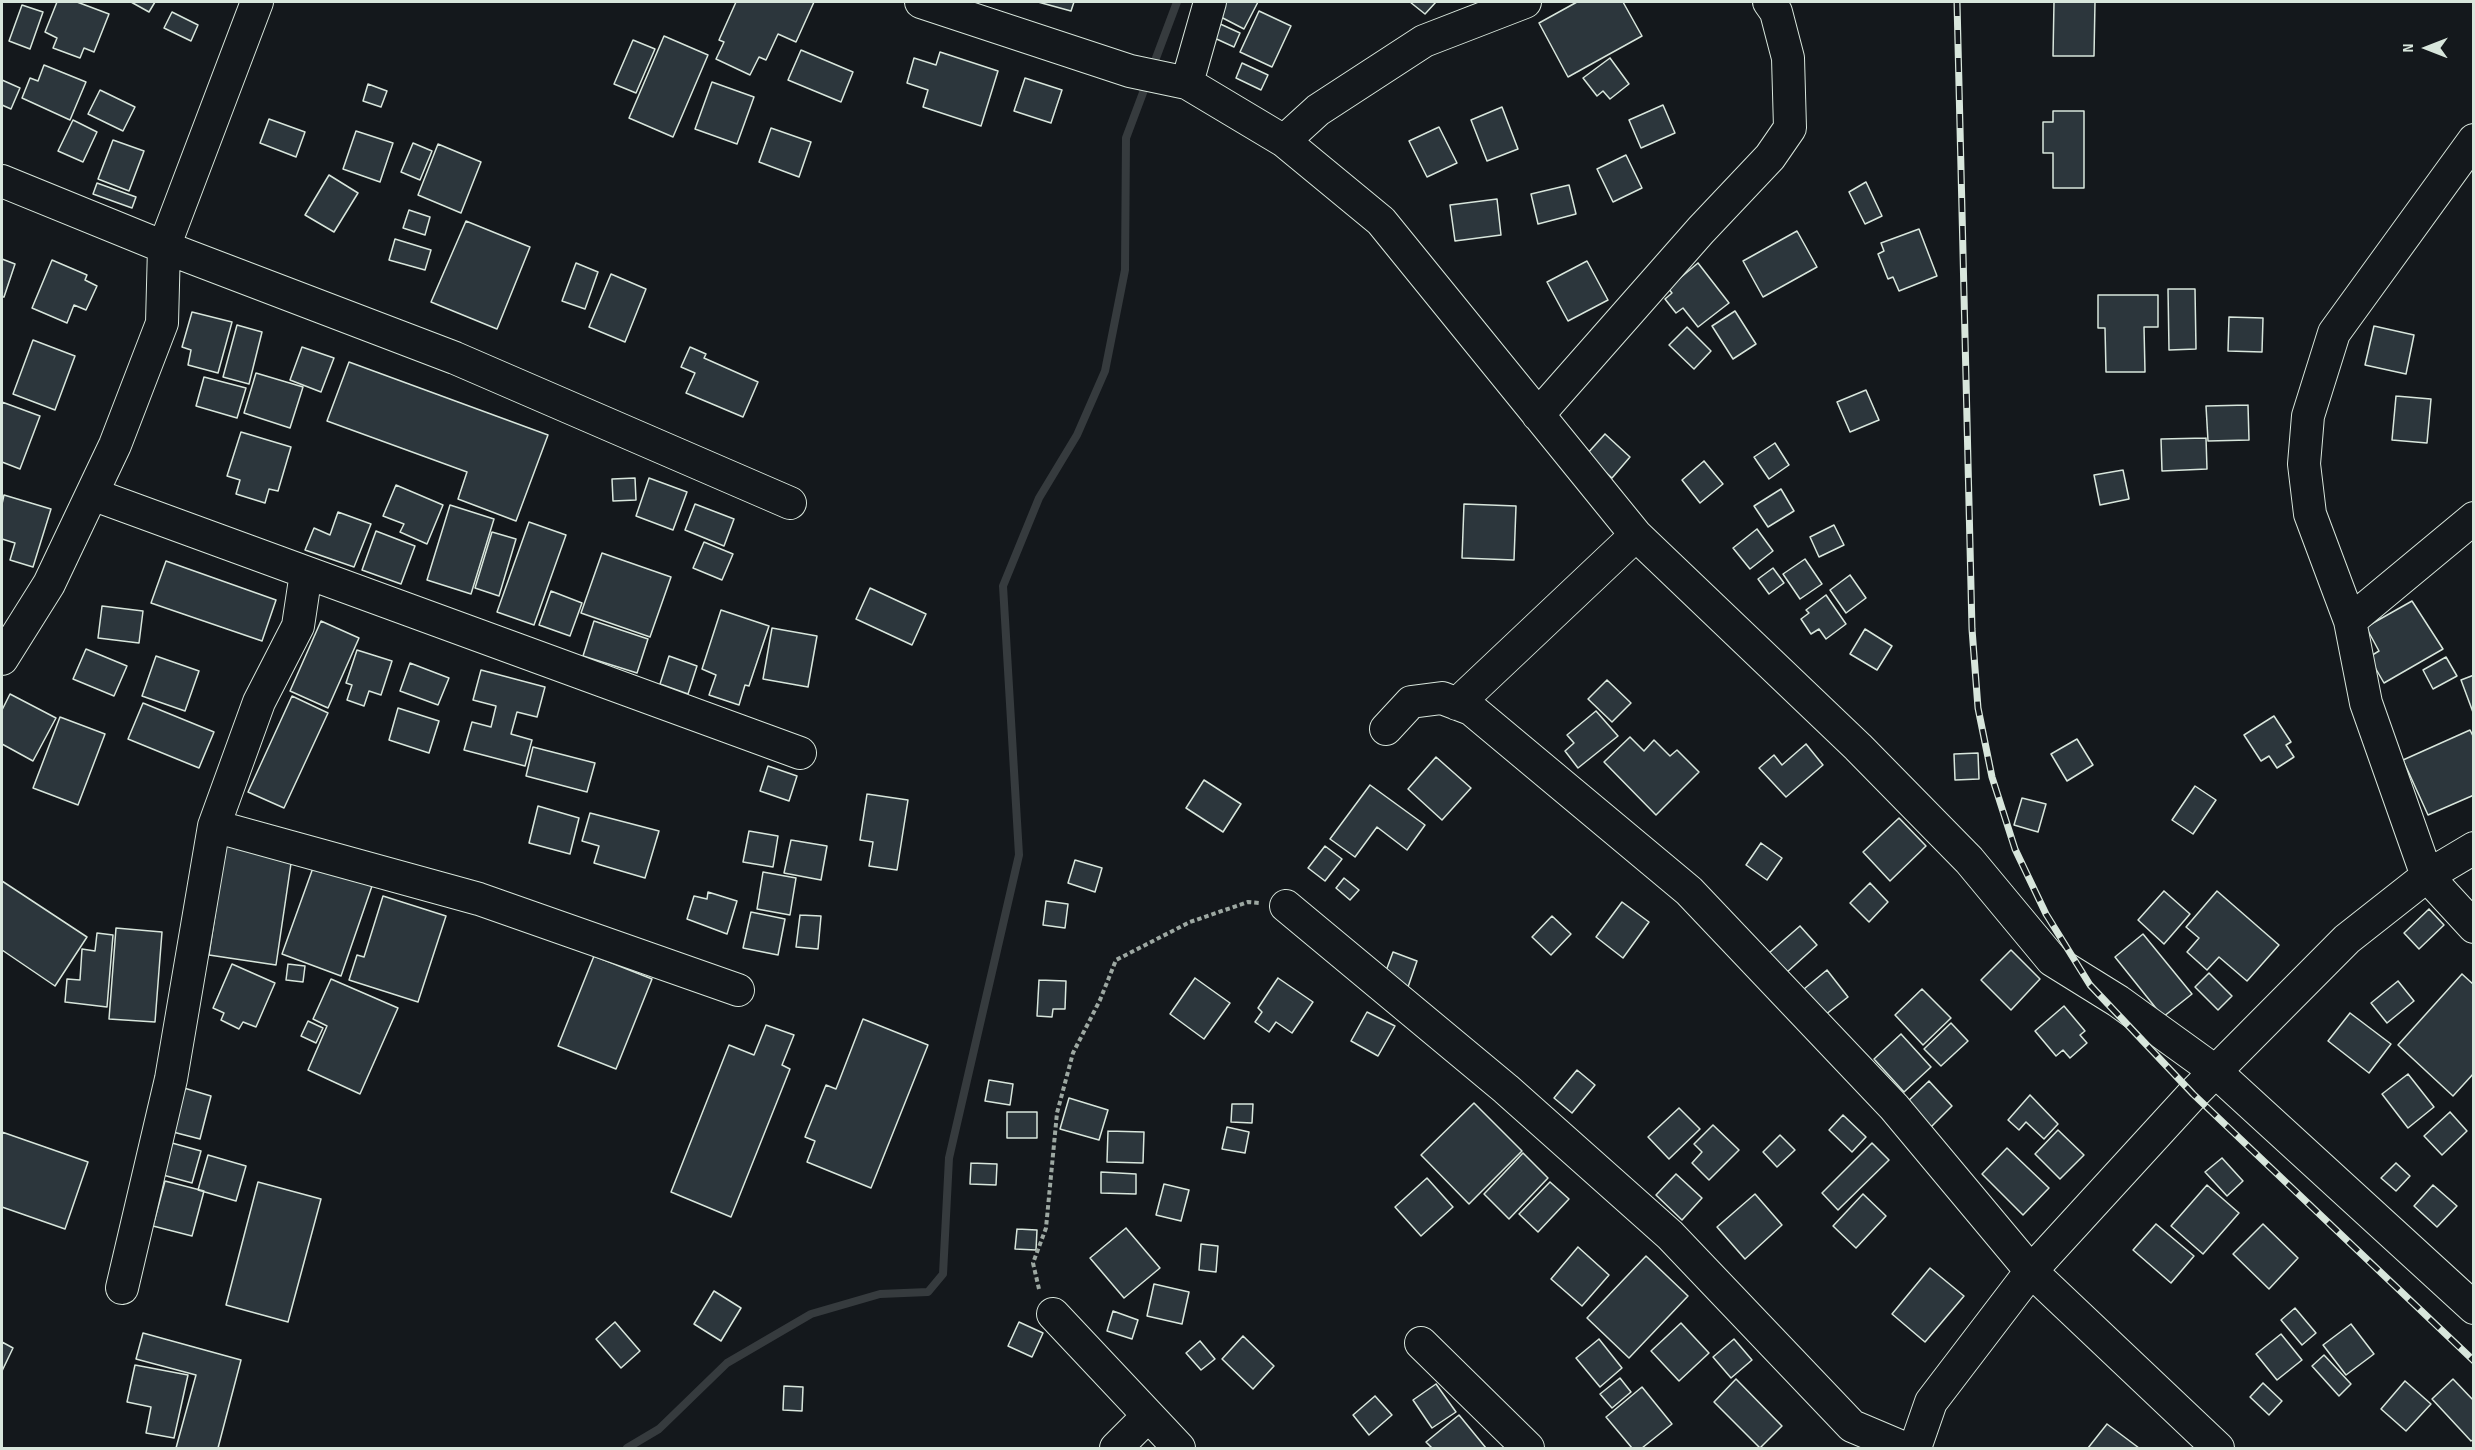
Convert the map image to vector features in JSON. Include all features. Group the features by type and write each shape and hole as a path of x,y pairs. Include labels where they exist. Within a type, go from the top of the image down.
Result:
{"street":[{"path":"2,659 49,584 116,444 162,323 164,247 257,2"},
{"path":"921,2 1130,72 1177,82 1284,141 1381,221 1636,535 1866,755 1969,860 2052,960 2118,1001 2215,1071 2474,1308"},
{"path":"1177,82 1210,2"},
{"path":"1284,141 1318,110 1424,41 1525,2"},
{"path":"1538,415 1701,230 1770,157 1790,128 1788,58 1776,12 1769,2"},
{"path":"2474,140 2334,333 2308,416 2304,464 2310,514 2350,621 2366,703 2427,876 2474,927"},
{"path":"2,181 164,247 455,358 790,503"},
{"path":"92,494 800,753"},
{"path":"2350,621 2474,518"},
{"path":"1457,704 1636,535"},
{"path":"122,1288 171,1079 214,826 259,702 298,626 306,573"},
{"path":"1386,729 1411,702 1442,698 1471,709 1689,891 1894,1107 2031,1271 2218,1449"},
{"path":"214,826 479,899 738,990"},
{"path":"1915,1449 1931,1402 2031,1271 2215,1071 2347,939 2427,876 2474,848"},
{"path":"1286,906 1506,1089 1671,1235 1852,1426 1904,1449"},
{"path":"1053,1314 1179,1449"},
{"path":"1421,1343 1528,1449"},
{"path":"1116,1449 1147,1417"}],"path":[{"path":"1053,1314 1040,1292 1033,1263 1046,1228 1057,1113 1073,1053 1100,1000 1116,960 1190,922 1248,902 1286,906"}],"building":[{"path":"57,2 77,2 109,14 94,52 84,48 80,58 53,48 57,38 45,32"},
{"path":"131,2 155,2 149,12"},
{"path":"736,2 814,2 796,42 778,34 766,60 759,57 750,75 716,59 724,42 719,40"},
{"path":"1038,2 1074,2 1071,11"},
{"path":"1224,2 1258,2 1244,29 1217,15"},
{"path":"1410,2 1436,2 1425,14"},
{"path":"1577,2 1623,2 1642,36 1568,77 1539,23"},
{"path":"2054,2 2095,2 2094,56 2053,56"},
{"path":"22,5 43,12 30,49 9,41"},
{"path":"1259,11 1291,26 1272,67 1240,52"},
{"path":"172,12 198,25 191,41 164,28"},
{"path":"1216,22 1240,33 1234,47 1210,36"},
{"path":"664,36 708,55 673,137 629,118"},
{"path":"633,40 655,49 636,93 614,84"},
{"path":"801,50 853,72 841,102 788,80"},
{"path":"940,52 998,71 981,126 923,107 928,90 907,83 914,58 936,65"},
{"path":"1610,58 1629,84 1610,99 1603,91 1597,96 1583,78"},
{"path":"1242,63 1268,75 1261,90 1236,78"},
{"path":"44,65 86,82 70,120 22,98 30,78 38,81"},
{"path":"1025,78 1062,90 1051,123 1014,111"},
{"path":"2,80 20,88 11,109 2,105"},
{"path":"712,82 754,97 737,144 695,129"},
{"path":"368,84 387,91 381,107 363,101"},
{"path":"100,90 135,107 123,131 88,114"},
{"path":"1663,105 1675,133 1641,148 1629,120"},
{"path":"1502,107 1518,149 1487,161 1471,120"},
{"path":"2053,111 2084,111 2084,188 2053,188 2053,153 2043,153 2043,122 2053,122"},
{"path":"269,119 305,132 296,157 260,143"},
{"path":"73,120 97,132 83,162 58,151"},
{"path":"1439,127 1457,163 1427,177 1409,141"},
{"path":"771,128 811,142 799,177 759,162"},
{"path":"356,131 393,143 380,182 343,169"},
{"path":"113,140 144,151 129,191 98,179"},
{"path":"413,143 432,151 420,180 401,172"},
{"path":"438,144 481,162 461,213 418,195"},
{"path":"1626,155 1642,188 1613,202 1597,169"},
{"path":"329,175 358,193 334,232 305,215"},
{"path":"1866,182 1882,216 1865,224 1849,192"},
{"path":"97,183 136,197 132,208 93,194"},
{"path":"1569,185 1576,214 1538,224 1531,194"},
{"path":"1497,199 1501,235 1455,241 1450,205"},
{"path":"409,210 430,217 425,235 403,228"},
{"path":"466,221 530,247 497,329 431,302"},
{"path":"1919,229 1937,276 1899,291 1893,277 1888,279 1878,254 1884,251 1881,243"},
{"path":"1797,231 1817,267 1763,297 1743,261"},
{"path":"395,239 431,250 425,270 389,260"},
{"path":"2,259 15,264 4,297 2,297"},
{"path":"52,260 87,275 85,280 97,286 86,310 74,305 67,323 32,308"},
{"path":"1587,261 1608,300 1568,321 1547,282"},
{"path":"576,263 598,272 585,309 562,301"},
{"path":"1698,263 1729,303 1698,327 1683,308 1676,313 1665,299 1672,293 1668,288"},
{"path":"611,274 646,289 625,342 589,327"},
{"path":"2168,289 2195,289 2196,349 2169,350"},
{"path":"2098,295 2158,295 2158,327 2144,327 2145,372 2106,372 2105,328 2098,328"},
{"path":"1735,311 1756,344 1733,359 1712,326"},
{"path":"192,312 232,322 218,373 188,365 191,350 182,347"},
{"path":"2229,317 2263,318 2262,352 2228,351"},
{"path":"237,325 262,332 249,384 223,377"},
{"path":"2374,326 2414,335 2406,374 2365,365"},
{"path":"1687,327 1711,351 1694,369 1669,345"},
{"path":"33,340 75,356 55,410 13,394"},
{"path":"302,347 334,358 321,392 290,380"},
{"path":"690,347 706,354 704,358 758,382 743,417 686,393 695,373 681,367"},
{"path":"349,362 548,435 516,521 458,499 467,472 327,421"},
{"path":"256,373 303,387 290,428 244,413"},
{"path":"204,377 246,388 237,418 196,406"},
{"path":"1866,390 1879,420 1850,432 1837,402"},
{"path":"2396,396 2431,399 2427,443 2392,440"},
{"path":"2,402 40,416 20,469 2,462"},
{"path":"2248,405 2249,440 2208,441 2206,406"},
{"path":"241,432 291,447 278,491 269,489 265,503 236,494 240,480 227,476"},
{"path":"1605,434 1630,457 1612,478 1586,455"},
{"path":"2206,438 2207,469 2162,471 2161,439"},
{"path":"1775,443 1789,465 1769,479 1754,457"},
{"path":"1704,461 1723,484 1700,503 1682,480"},
{"path":"2123,470 2129,499 2100,505 2094,475"},
{"path":"635,478 636,500 613,501 612,479"},
{"path":"649,478 687,492 673,530 636,516"},
{"path":"396,485 443,505 427,544 400,532 404,524 383,516"},
{"path":"1781,489 1794,511 1768,527 1754,506"},
{"path":"4,495 51,509 33,567 10,560 15,543 2,539"},
{"path":"695,504 734,519 724,546 685,530"},
{"path":"1464,504 1516,506 1514,560 1462,558"},
{"path":"450,505 494,519 471,594 427,580"},
{"path":"338,512 371,524 354,567 305,550 314,528 330,535"},
{"path":"529,522 566,535 534,625 497,612"},
{"path":"1834,525 1844,545 1819,557 1810,537"},
{"path":"1757,529 1773,551 1750,569 1733,548"},
{"path":"376,531 415,546 401,584 362,570"},
{"path":"492,532 516,539 499,596 475,588"},
{"path":"704,542 733,554 722,580 693,568"},
{"path":"602,553 671,577 650,637 581,613"},
{"path":"1805,559 1822,584 1800,599 1783,574"},
{"path":"166,561 276,600 262,641 151,603"},
{"path":"1773,568 1784,583 1769,594 1758,579"},
{"path":"1850,575 1866,598 1846,613 1830,590"},
{"path":"870,588 926,614 912,645 856,619"},
{"path":"551,591 582,603 570,636 539,625"},
{"path":"1826,595 1846,624 1826,639 1819,629 1811,634 1801,619 1809,613 1806,610"},
{"path":"2412,601 2443,649 2384,683 2369,657 2379,651 2366,627"},
{"path":"102,606 143,611 139,643 98,638"},
{"path":"721,610 769,626 749,686 745,685 739,705 709,695 716,675 702,669"},
{"path":"321,621 359,638 328,708 290,691"},
{"path":"594,621 648,639 637,673 583,656"},
{"path":"772,628 817,636 808,687 763,679"},
{"path":"1865,629 1892,646 1877,670 1850,654"},
{"path":"86,649 127,666 114,696 73,679"},
{"path":"357,650 392,661 381,695 369,691 364,706 347,700 352,685 346,683"},
{"path":"156,656 199,671 185,711 142,696"},
{"path":"669,656 697,666 688,694 660,684"},
{"path":"2446,657 2457,676 2433,689 2423,670"},
{"path":"410,663 449,678 438,705 400,691"},
{"path":"481,670 545,687 537,717 517,712 511,734 532,740 525,766 464,750 472,722 491,727 496,706 473,700"},
{"path":"2474,675 2474,715 2461,680"},
{"path":"1607,680 1631,703 1612,722 1588,699"},
{"path":"10,694 56,718 33,761 2,744 2,710"},
{"path":"292,696 328,713 284,808 248,792"},
{"path":"143,703 214,732 199,768 128,739"},
{"path":"398,708 439,721 429,753 389,740"},
{"path":"1596,711 1618,736 1578,768 1565,751 1574,743 1567,735"},
{"path":"2274,716 2291,742 2286,745 2294,757 2277,768 2269,756 2261,761 2244,735"},
{"path":"60,717 105,734 78,805 33,788"},
{"path":"2470,730 2474,738 2474,795 2428,815 2403,760"},
{"path":"1630,737 1644,751 1654,740 1670,756 1677,750 1699,772 1656,815 1604,762"},
{"path":"2077,739 2093,765 2067,781 2051,754"},
{"path":"1806,744 1823,765 1786,797 1759,768 1774,755 1782,765"},
{"path":"533,747 595,763 587,792 526,776"},
{"path":"1978,753 1979,779 1955,780 1954,754"},
{"path":"1436,757 1471,788 1442,820 1408,789"},
{"path":"768,766 797,776 789,801 760,791"},
{"path":"1204,780 1241,804 1223,832 1186,808"},
{"path":"1370,785 1425,825 1407,850 1377,827 1355,857 1330,839"},
{"path":"2195,786 2216,800 2193,834 2172,820"},
{"path":"867,794 908,800 897,870 869,866 873,842 860,840"},
{"path":"2022,798 2046,804 2038,832 2014,825"},
{"path":"538,806 579,818 570,854 529,843"},
{"path":"590,813 659,831 645,878 594,863 599,846 582,841"},
{"path":"1899,818 1926,846 1890,881 1863,852"},
{"path":"749,831 778,836 773,867 743,862"},
{"path":"226,840 293,850 276,965 209,955"},
{"path":"791,840 827,846 821,880 784,873"},
{"path":"1761,843 1782,858 1767,880 1746,865"},
{"path":"1325,846 1342,859 1325,881 1308,868"},
{"path":"1075,860 1102,868 1095,892 1068,883"},
{"path":"314,865 372,886 341,976 282,954"},
{"path":"763,872 796,878 790,915 757,909"},
{"path":"1344,878 1359,890 1350,900 1336,888"},
{"path":"2,881 87,937 55,986 2,950"},
{"path":"1870,883 1888,902 1869,922 1850,903"},
{"path":"2164,891 2190,914 2164,944 2138,920"},
{"path":"2217,891 2279,945 2247,981 2219,957 2207,970 2187,952 2199,938 2186,927"},
{"path":"708,892 737,901 727,934 687,919 694,896 707,899"},
{"path":"383,896 446,916 418,1002 349,980 357,955 364,957"},
{"path":"1046,901 1068,904 1065,928 1043,925"},
{"path":"1622,902 1649,922 1623,958 1596,937"},
{"path":"2429,909 2444,925 2419,949 2404,933"},
{"path":"751,912 785,919 778,955 743,948"},
{"path":"800,915 821,916 818,949 796,947"},
{"path":"1552,916 1571,934 1551,955 1532,937"},
{"path":"1800,926 1817,945 1786,973 1769,953"},
{"path":"116,928 162,932 155,1022 109,1019"},
{"path":"97,933 113,935 107,1007 65,1002 67,979 80,980 82,949 95,951"},
{"path":"2143,934 2192,994 2163,1017 2115,957"},
{"path":"2011,950 2040,979 2011,1010 1981,980"},
{"path":"1393,952 1417,961 1408,987 1383,979"},
{"path":"594,956 652,979 616,1069 558,1046"},
{"path":"232,964 275,983 256,1027 243,1022 239,1029 221,1020 224,1013 213,1008"},
{"path":"288,964 305,966 303,982 286,980"},
{"path":"1827,970 1848,997 1825,1015 1804,989"},
{"path":"2209,973 2232,996 2218,1010 2195,987"},
{"path":"2462,974 2474,985 2474,1073 2453,1096 2398,1045"},
{"path":"1195,978 1230,1003 1204,1039 1170,1014"},
{"path":"1278,978 1313,1002 1292,1033 1276,1022 1269,1032 1255,1022 1262,1012 1258,1008"},
{"path":"331,979 398,1008 360,1094 308,1070 327,1026 313,1019"},
{"path":"1039,980 1066,981 1065,1009 1053,1009 1052,1017 1037,1016"},
{"path":"2398,981 2414,1001 2387,1023 2371,1003"},
{"path":"1922,989 1951,1018 1923,1045 1895,1015"},
{"path":"2064,1006 2085,1031 2080,1035 2087,1043 2070,1058 2063,1050 2056,1056 2035,1031"},
{"path":"1367,1012 1395,1026 1378,1056 1351,1041"},
{"path":"2350,1013 2391,1044 2369,1073 2328,1041"},
{"path":"863,1019 928,1045 871,1188 807,1162 815,1141 805,1137 826,1085 836,1089"},
{"path":"308,1021 323,1028 316,1043 301,1036"},
{"path":"1951,1023 1968,1041 1941,1066 1924,1049"},
{"path":"766,1025 794,1035 782,1065 790,1069 731,1217 671,1192 729,1045 754,1055"},
{"path":"1901,1034 1931,1067 1904,1092 1874,1059"},
{"path":"1577,1070 1595,1085 1572,1113 1554,1098"},
{"path":"2408,1074 2434,1107 2408,1128 2382,1094"},
{"path":"989,1080 1013,1084 1010,1105 985,1101"},
{"path":"1929,1081 1952,1106 1929,1129 1905,1104"},
{"path":"184,1088 211,1096 200,1139 173,1132"},
{"path":"2030,1095 2058,1124 2044,1139 2026,1122 2019,1130 2008,1120"},
{"path":"1069,1098 1108,1110 1099,1140 1060,1129"},
{"path":"1474,1103 1522,1151 1469,1204 1421,1155"},
{"path":"1232,1104 1253,1104 1252,1123 1231,1122"},
{"path":"1679,1108 1700,1129 1669,1159 1648,1137"},
{"path":"1007,1112 1037,1112 1037,1138 1007,1138"},
{"path":"2450,1112 2467,1131 2442,1155 2424,1136"},
{"path":"1843,1115 1866,1137 1852,1152 1829,1130"},
{"path":"1713,1125 1739,1150 1709,1180 1692,1163 1702,1152 1694,1144"},
{"path":"1227,1127 1249,1132 1245,1153 1222,1149"},
{"path":"2058,1130 2084,1155 2060,1179 2035,1154"},
{"path":"1108,1131 1144,1132 1143,1163 1107,1162"},
{"path":"2,1132 88,1162 65,1229 2,1207"},
{"path":"1780,1135 1795,1150 1777,1167 1763,1152"},
{"path":"172,1143 201,1151 192,1183 163,1175"},
{"path":"1872,1143 1889,1160 1838,1210 1822,1193"},
{"path":"2007,1148 2049,1188 2023,1215 1982,1174"},
{"path":"1523,1153 1548,1178 1509,1219 1484,1194"},
{"path":"208,1155 246,1166 236,1201 198,1190"},
{"path":"2222,1158 2243,1181 2227,1196 2205,1172"},
{"path":"971,1163 997,1164 996,1185 970,1184"},
{"path":"2396,1163 2410,1176 2396,1191 2381,1178"},
{"path":"1101,1172 1136,1174 1136,1194 1101,1193"},
{"path":"1676,1174 1702,1198 1682,1220 1656,1195"},
{"path":"1427,1178 1453,1207 1421,1236 1395,1207"},
{"path":"165,1181 204,1191 192,1236 153,1226"},
{"path":"258,1182 321,1199 288,1322 226,1305"},
{"path":"1550,1182 1569,1199 1538,1232 1519,1214"},
{"path":"1164,1184 1189,1190 1181,1221 1156,1215"},
{"path":"2207,1185 2239,1213 2203,1254 2171,1226"},
{"path":"2433,1185 2457,1206 2437,1227 2414,1206"},
{"path":"1755,1194 1782,1225 1745,1259 1717,1227"},
{"path":"1863,1194 1886,1216 1856,1248 1833,1226"},
{"path":"2156,1224 2194,1256 2171,1283 2133,1250"},
{"path":"2263,1224 2298,1258 2269,1289 2233,1254"},
{"path":"1126,1228 1160,1268 1124,1298 1090,1258"},
{"path":"1017,1229 1037,1230 1036,1250 1015,1249"},
{"path":"1201,1244 1218,1246 1216,1272 1199,1270"},
{"path":"1578,1247 1609,1275 1582,1306 1551,1279"},
{"path":"1646,1256 1688,1296 1629,1358 1587,1318"},
{"path":"1930,1268 1964,1296 1925,1342 1892,1314"},
{"path":"1154,1284 1189,1292 1182,1324 1147,1316"},
{"path":"714,1291 741,1308 721,1341 694,1324"},
{"path":"2295,1308 2316,1333 2302,1345 2281,1320"},
{"path":"1113,1311 1138,1320 1132,1339 1107,1331"},
{"path":"615,1322 640,1351 621,1368 596,1339"},
{"path":"1019,1322 1043,1333 1032,1357 1008,1346"},
{"path":"1681,1323 1709,1353 1679,1381 1651,1351"},
{"path":"2351,1324 2374,1354 2346,1375 2323,1345"},
{"path":"143,1333 241,1360 218,1448 176,1448 196,1375 136,1359"},
{"path":"2281,1334 2302,1360 2277,1380 2256,1354"},
{"path":"1243,1336 1274,1366 1253,1389 1222,1359"},
{"path":"1599,1339 1622,1368 1600,1387 1576,1358"},
{"path":"1734,1339 1752,1360 1731,1378 1713,1357"},
{"path":"1200,1341 1215,1359 1201,1370 1186,1353"},
{"path":"2,1342 13,1348 2,1371"},
{"path":"2324,1355 2351,1384 2339,1396 2312,1366"},
{"path":"135,1365 188,1375 174,1438 146,1433 151,1407 127,1402"},
{"path":"1620,1378 1631,1392 1612,1408 1600,1394"},
{"path":"1736,1379 1782,1426 1760,1448 1714,1402"},
{"path":"2453,1379 2474,1401 2474,1439 2471,1441 2432,1399"},
{"path":"2405,1381 2431,1404 2406,1431 2381,1409"},
{"path":"2263,1383 2282,1401 2269,1415 2250,1397"},
{"path":"1436,1384 1456,1412 1432,1428 1413,1400"},
{"path":"784,1386 803,1387 802,1411 783,1410"},
{"path":"1642,1387 1672,1424 1642,1448 1632,1448 1606,1417"},
{"path":"1375,1396 1392,1415 1369,1435 1353,1415"},
{"path":"1459,1415 1486,1448 1432,1448 1426,1442"},
{"path":"2107,1424 2139,1448 2088,1448"}],"waterway":[{"path":"627,1448 659,1429 727,1363 811,1314 880,1294 928,1292 943,1274 949,1158 1019,855 1003,586 1039,498 1077,435 1105,371 1125,270 1126,138 1177,2"}],"railway":[{"path":"1957,2 1972,629 1978,708 1992,777 2015,849 2046,914 2090,985 2193,1094 2474,1361"}]}
